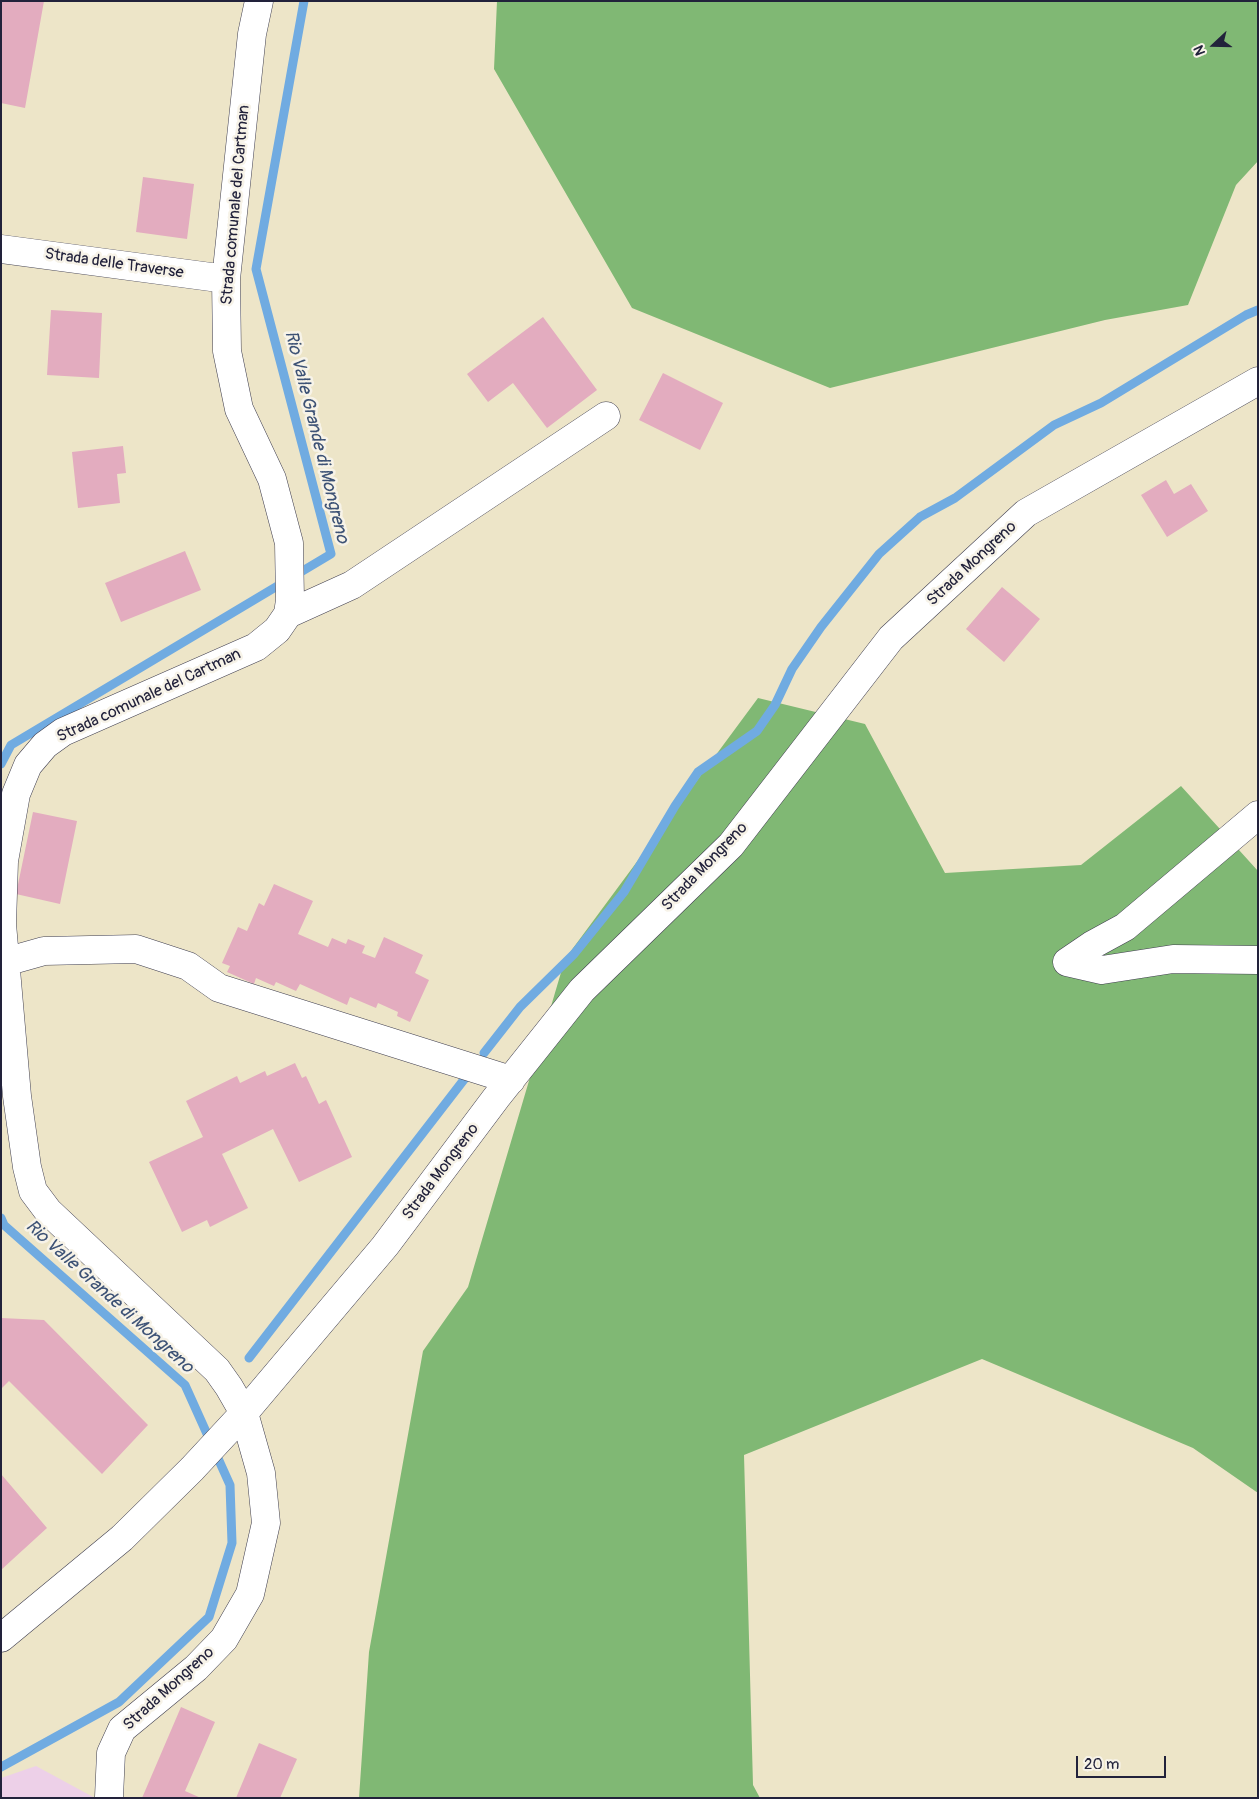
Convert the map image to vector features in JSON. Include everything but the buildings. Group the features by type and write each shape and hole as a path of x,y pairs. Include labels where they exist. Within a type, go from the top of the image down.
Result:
{"street":[{"name":"Strada comunale del Cartman","path":"235,1422 223,1379 48,1211 33,1191 27,1167 17,1096 2,924 4,861 16,794 28,765 45,745 63,732 256,647 276,630 289,607 289,543 272,480 239,409 226,351 226,279 252,34 259,1"},
{"name":"Strada delle Traverse","path":"1,249 226,279"},
{"name":"Strada Mongreno","path":"1,1638 122,1538 235,1422 385,1246 582,990 731,845 891,638 1026,513 1258,381"},
{"path":"289,607 352,585 606,416"},
{"path":"1258,815 1125,926 1092,944 1068,962 1102,970 1173,958 1258,960"},
{"path":"5,962 44,951 136,949 188,966 219,988 511,1080"},
{"name":"Strada Mongreno","path":"109,1797 111,1754 122,1729 196,1668 224,1639 250,1594 266,1522 261,1473 235,1422"}],"shaded area":[{"path":"36,1766 95,1798 1,1798 1,1778"}],"green space":[{"path":"497,1 1258,1 1258,161 1236,185 1188,305 1105,320 830,388 632,308 494,69"},
{"path":"758,698 865,724 945,873 1081,865 1181,786 1258,871 1258,1493 1193,1448 982,1359 744,1455 753,1785 760,1798 359,1798 369,1652 423,1351 468,1287 565,959"}],"waterway":[{"name":"Rio Valle Grande di Mongreno","path":"1,764 11,745 331,554 256,269 304,1"},
{"path":"484,1053 520,1007 574,954 624,892 675,806 698,772 757,731 775,705 792,669 821,627 879,554 920,517 955,498 1054,425 1101,403 1246,315 1258,310"},
{"path":"249,1358 466,1077"},
{"path":"1,1218 4,1225 185,1385 230,1485 232,1543 209,1617 119,1702 1,1767"}]}
